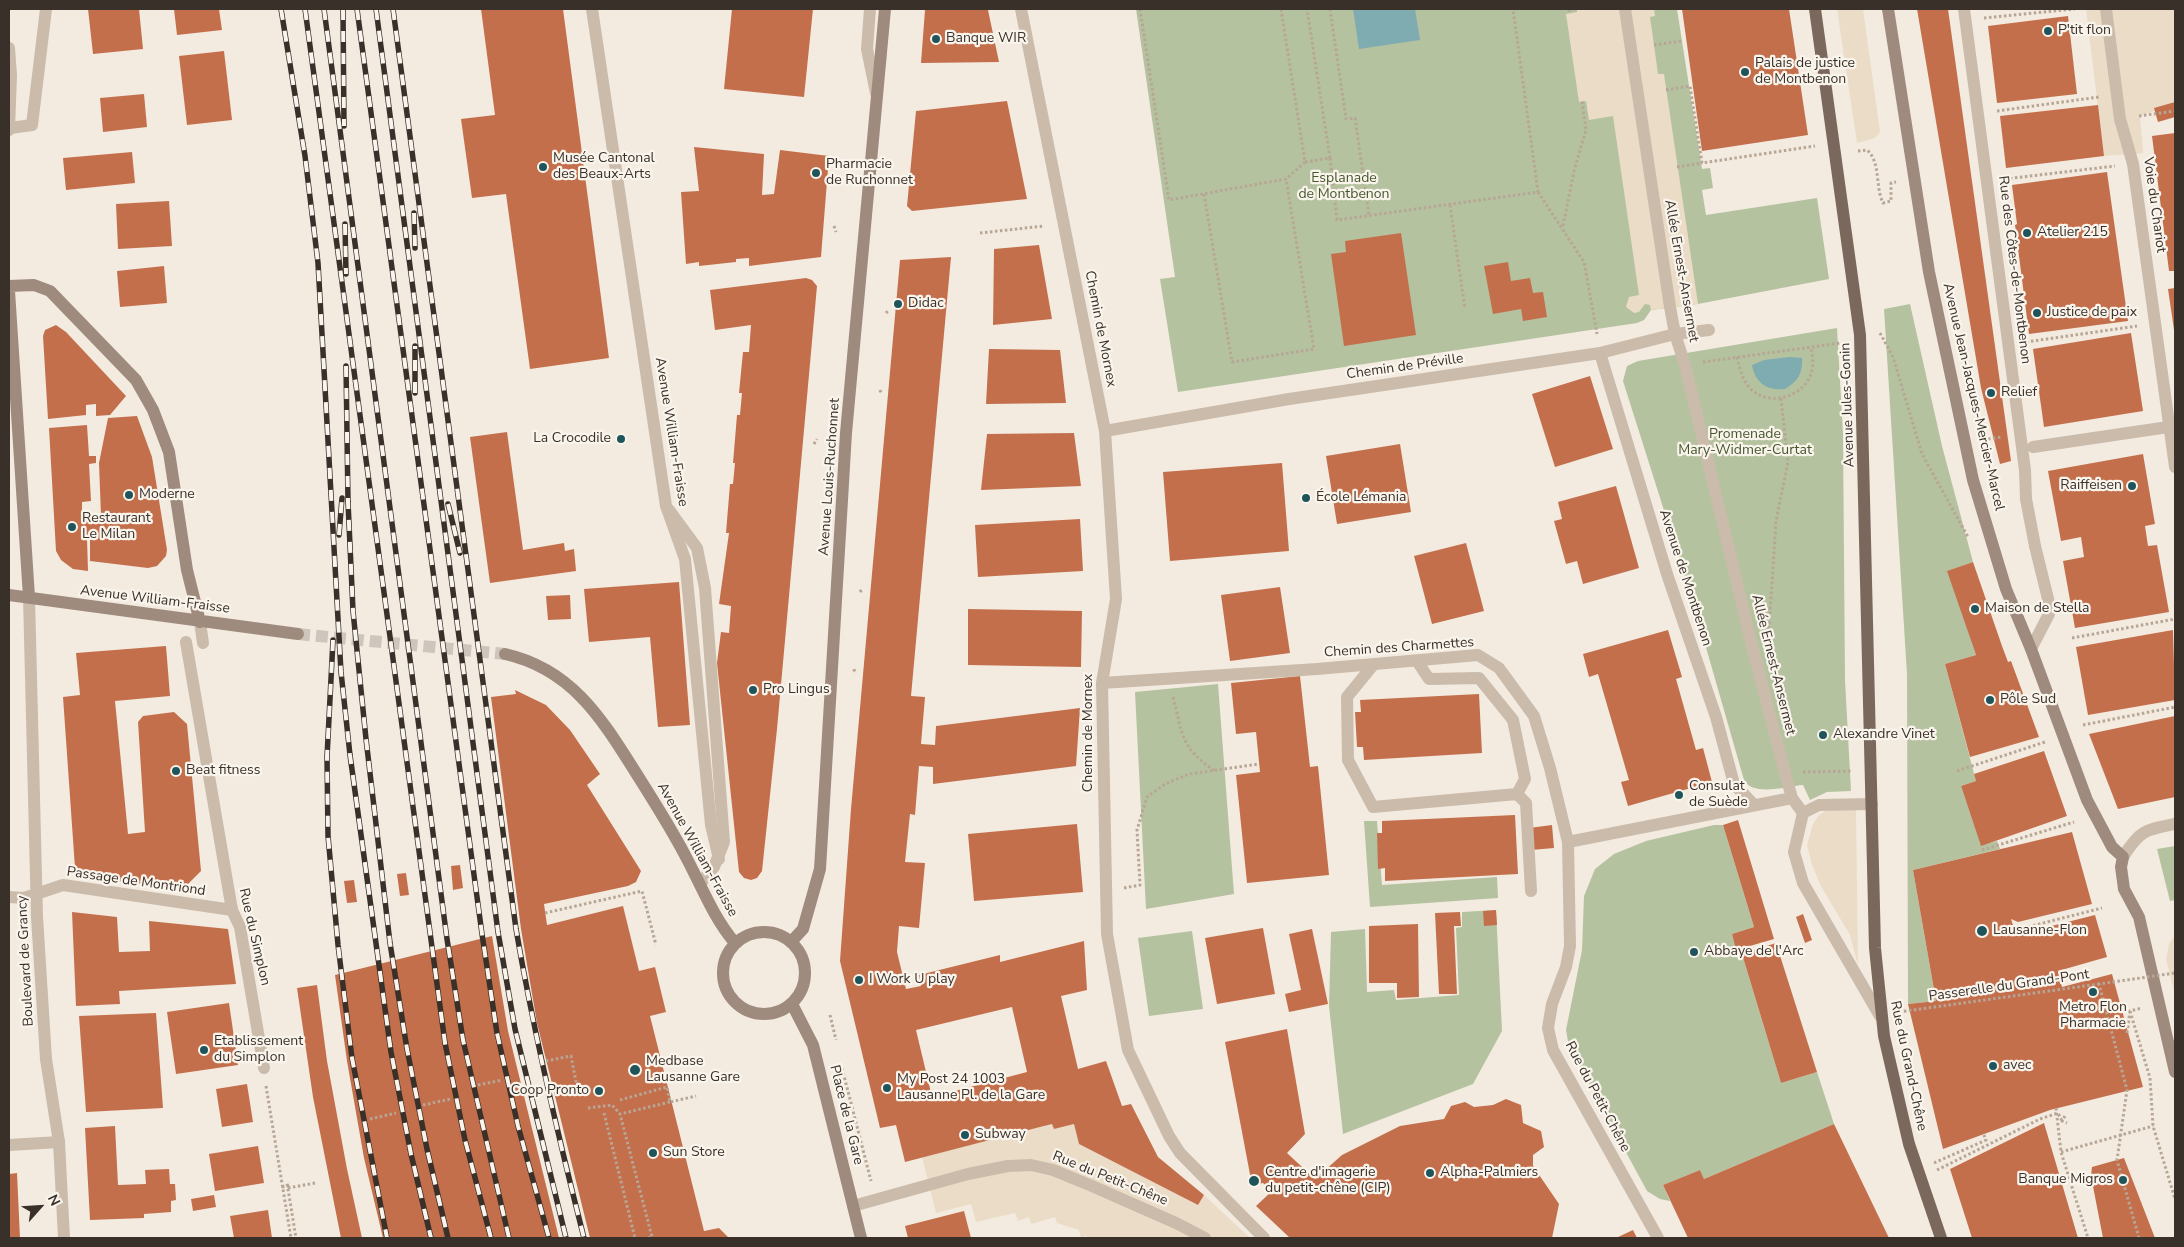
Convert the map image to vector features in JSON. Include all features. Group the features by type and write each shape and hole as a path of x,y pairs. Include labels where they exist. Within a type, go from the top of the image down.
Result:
{"main road":[{"name":"Avenue Jules-Gonin","path":"1815,9 1832,143 1860,334 1872,804"},
{"name":"Rue du Grand-Chêne","path":"1872,804 1875,948 1880,1016 1909,1144 1941,1238"}],"street":[{"path":"9,48 10,129 32,125 46,9"},
{"name":"Avenue William-Fraisse","path":"592,9 666,506 685,559 711,825 719,859 700,884"},
{"path":"870,9 867,49 877,96"},
{"name":"Avenue Louis-Ruchonnet","path":"791,942 803,928 820,869 846,433 885,9"},
{"name":"Chemin de Mornex","path":"1021,9 1105,431 1116,599 1102,683 1107,934 1128,1050 1165,1128 1180,1153 1264,1238"},
{"name":"Allée Ernest-Ansermet","path":"1625,9 1655,217 1675,334 1685,365 1751,642 1792,798"},
{"name":"Avenue Jean-Jacques-Mercier-Marcel","path":"1888,9 1913,179 1940,329 1974,480 2006,589 2031,649 2087,800 2112,847 2123,856"},
{"name":"Rue des Côtes-de-Montbenon","path":"1964,9 2025,470 2026,499 2050,607 2049,614 2031,649"},
{"name":"Voie du Chariot","path":"2106,9 2120,119 2133,164 2155,324 2172,427 2175,467"},
{"path":"9,286 34,285 50,291 136,380 153,410 169,452 187,570 200,622 203,643"},
{"name":"Boulevard de Grancy","path":"9,291 29,596 37,893 46,1059 59,1142 64,1238"},
{"name":"Chemin de Préville","path":"1105,431 1289,399 1600,353 1675,334 1709,330"},
{"name":"Avenue de Montbenon","path":"1600,353 1665,565 1716,718 1734,784 1754,805"},
{"path":"2033,447 2172,427"},
{"name":"Avenue William-Fraisse","path":"9,595 29,596 72,605 298,634"},
{"name":"Rue du Simplon","path":"186,642 232,910 240,927 264,1068"},
{"name":"Avenue William-Fraisse","path":"505,654 525,659 541,666 567,683 586,701 607,727 652,798 700,884 710,909 735,943"},
{"name":"Chemin des Charmettes","path":"1102,683 1478,656 1499,668 1534,716 1550,768 1568,842"},
{"path":"1417,661 1429,679 1479,678 1513,720 1525,779 1517,794"},
{"path":"1374,664 1347,697 1348,760 1373,807 1517,794"},
{"path":"1517,794 1526,803 1531,891"},
{"path":"1568,842 1792,798 1803,813 1794,852 1803,883 1880,1016"},
{"path":"1803,813 1819,805 1872,804"},
{"path":"2175,824 2143,832 2136,837 2123,856 2121,867 2124,889 2138,917 2175,1072"},
{"name":"Rue du Petit-Chêne","path":"1568,842 1570,946 1566,967 1552,1004 1548,1028 1553,1050 1637,1202 1649,1218 1658,1238"},
{"name":"Passage de Montriond","path":"9,897 24,898 63,885 232,910"},
{"path":"769,932 781,935 791,942 800,952 805,966 805,980 800,993 792,1004 773,1013 762,1014 752,1012 734,1001 724,982 723,972 728,951 735,943 751,934 769,932"},
{"name":"Place de la Gare","path":"792,1004 813,1045 861,1238"},
{"path":"9,1145 59,1142"},
{"name":"Rue du Petit-Chêne","path":"853,1206 968,1174 1008,1166 1031,1165 1053,1170 1092,1186 1176,1223 1205,1238"}],"path":[{"path":"1140,9 1169,200 1286,179 1305,162 1330,158"},
{"path":"1281,9 1305,162"},
{"path":"1307,9 1330,158 1337,220 1538,192"},
{"path":"1330,9 1346,119 1355,118 1369,216"},
{"path":"1512,9 1538,192 1563,227 1584,262 1600,353"},
{"path":"1569,9 1570,14"},
{"path":"1981,19 2075,9"},
{"path":"1654,45 1682,41"},
{"path":"1666,90 1690,86 1702,163"},
{"path":"1992,112 2117,94"},
{"path":"1563,227 1574,171 1586,130 1582,102"},
{"path":"2120,119 2175,110"},
{"path":"1677,167 1832,143"},
{"path":"1858,151 1867,150 1871,153 1876,166 1879,196 1883,203 1891,201 1891,183"},
{"path":"2000,179 2133,164"},
{"path":"1204,194 1232,362 1314,349 1286,179"},
{"path":"1450,205 1465,309"},
{"path":"834,226 836,232"},
{"path":"980,233 1039,226"},
{"path":"2021,343 2155,324"},
{"path":"1880,332 1893,357 1922,454 1972,544"},
{"path":"1685,365 1841,343"},
{"path":"1737,357 1744,380 1754,392 1767,398 1781,398 1795,394 1806,384 1812,371 1811,347"},
{"path":"1751,642 1762,638 1769,629 1770,623 1776,521 1788,462 1781,398"},
{"path":"1988,439 1997,437"},
{"path":"814,444 817,439"},
{"path":"860,592 863,588"},
{"path":"2072,638 2175,619"},
{"path":"854,669 855,674"},
{"path":"1168,678 1186,746 1197,759 1215,771"},
{"path":"2083,724 2175,707"},
{"path":"1956,771 2046,742"},
{"path":"1106,890 1140,885 1137,830 1147,797 1165,784 1189,774 1259,764"},
{"path":"1785,773 1870,770"},
{"path":"1982,850 2074,822"},
{"path":"545,913 642,891 656,945"},
{"path":"2004,933 2102,908"},
{"path":"2099,984 2175,973"},
{"name":"Passerelle du Grand-Pont","path":"1899,1012 2099,984 2127,1090 2117,1160 2139,1238"},
{"path":"2130,1011 2158,1003"},
{"path":"2127,1033 2130,1011"},
{"path":"2130,1011 2150,1078 2153,1126 2175,1200"},
{"path":"830,1015 836,1040"},
{"path":"546,1061 571,1056 578,1092"},
{"path":"264,1068 291,1238"},
{"path":"842,1068 876,1199"},
{"path":"478,1085 502,1080"},
{"path":"620,1100 667,1087 670,1102"},
{"path":"620,1114 696,1096"},
{"path":"423,1105 451,1098"},
{"path":"588,1108 612,1105 620,1114 652,1237 648,1238"},
{"path":"2056,1108 2062,1121 2067,1123"},
{"path":"370,1119 396,1113"},
{"path":"604,1113 635,1238"},
{"path":"1920,1178 2040,1119 2058,1113"},
{"path":"2058,1113 2061,1152 2088,1238"},
{"path":"2062,1121 2065,1116"},
{"path":"2061,1152 2153,1126"},
{"path":"1953,1156 1986,1140 1984,1135"},
{"path":"282,1187 315,1184"},
{"path":"288,1186 296,1238"}],"green space":[{"name":"Esplanade de Montbenon","path":"1136,9 1677,9 1702,169 1710,168 1713,188 1702,190 1706,215 1817,198 1829,279 1698,304 1651,310 1644,320 1637,323 1178,392 1160,279 1175,277"},
{"path":"1910,304 1942,446 1973,562 1948,571 1976,655 1945,664 1976,781 1961,786 1981,845 1997,841 2000,849 1913,870 1936,1001 1908,1004 1907,674 1884,309"},
{"name":"Promenade Mary-Widmer-Curtat","path":"1837,328 1843,434 1845,680 1851,791 1827,792 1810,800 1803,785 1763,789 1755,788 1744,780 1693,602 1623,381 1627,366 1638,361"},
{"path":"1218,684 1234,894 1146,909 1135,692"},
{"path":"1364,821 1377,821 1382,885 1497,877 1498,898 1370,907"},
{"path":"1714,825 1723,825 1754,927 1732,934 1736,950 1742,954 1781,1083 1817,1072 1834,1124 1704,1179 1700,1170 1663,1185 1670,1201 1660,1199 1647,1191 1569,1047 1566,1030 1582,950 1584,896 1595,869 1614,854 1646,841"},
{"path":"2175,846 2175,900 2170,901 2157,849"},
{"path":"1496,910 1502,1031 1473,1084 1343,1134 1329,1006 1331,932 1365,929 1367,992 1394,990 1396,1000 1459,995 1456,928 1462,927 1462,912"},
{"path":"1192,931 1203,1009 1149,1016 1138,938"}],"shaded area":[{"path":"1577,9 1654,9 1655,16 1650,17 1658,74 1664,74 1698,304 1651,310 1650,305 1645,304 1639,312 1634,313 1626,307 1629,297 1639,295 1613,116 1589,120 1586,101 1579,102 1566,14 1577,12"},
{"path":"1837,9 1863,9 1880,132 1875,138 1857,143"},
{"path":"2086,9 2175,9 2175,104 2140,116 2143,153 2104,156"},
{"path":"1827,810 1856,810 1858,965 1850,935 1821,886 1812,865 1807,845 1813,824 1819,815"},
{"path":"2175,935 2175,995 2166,959 2169,944"},
{"path":"1052,1124 1054,1129 1074,1124 1079,1144 1198,1205 1204,1195 1250,1238 1088,1238 1087,1236 1081,1237 1079,1230 1057,1223 1055,1217 1031,1224 1029,1217 1018,1221 1015,1213 976,1222 971,1204 936,1213 922,1157"}],"water":[{"path":"1353,9 1415,9 1420,40 1359,49"},
{"path":"1789,357 1802,358 1802,368 1796,380 1785,389 1767,387 1756,377 1752,365 1764,360"}],"building":[{"path":"88,9 139,9 143,49 93,54"},
{"path":"174,9 219,9 222,30 177,35"},
{"name":"Musée Cantonal des Beaux-Arts","path":"481,9 563,9 609,358 530,369 506,194 472,198 461,119 495,115"},
{"path":"732,9 813,9 804,97 724,89"},
{"name":"Palais de justice de Montbenon","path":"1682,9 1789,9 1808,135 1702,151"},
{"path":"1917,9 1948,9 2011,461 2000,464 1981,388"},
{"path":"925,10 988,10 999,62 921,63"},
{"path":"2068,16 2077,94 1997,103 1988,26"},
{"path":"224,51 232,120 187,125 179,56"},
{"path":"144,94 147,127 103,132 100,98"},
{"path":"1007,101 1027,199 912,211 907,206 916,111"},
{"path":"2175,102 2175,117 2158,122 2154,108"},
{"path":"2098,105 2104,156 2006,168 2000,116"},
{"path":"2175,133 2175,271 2169,271 2152,136"},
{"path":"694,147 764,154 762,195 774,194 780,150 829,156 821,257 749,266 749,258 736,259 736,262 699,266 699,262 686,264 681,192 699,191"},
{"path":"132,152 135,183 66,190 63,158"},
{"path":"2107,172 2128,321 2029,334 2015,225 2017,224 2012,185"},
{"path":"169,201 172,246 118,249 116,204"},
{"path":"1401,233 1416,335 1344,346 1331,254 1346,252 1345,241"},
{"path":"1039,245 1052,319 993,325 994,249"},
{"path":"951,257 911,696 925,697 921,744 935,745 936,726 1080,708 1076,766 933,784 933,767 919,766 915,815 910,814 905,862 925,863 919,928 899,926 897,952 906,989 921,986 919,975 1000,955 1000,962 1084,941 1087,990 1061,996 1078,1069 1106,1061 1122,1106 1131,1104 1158,1157 1204,1195 1198,1205 1079,1144 1074,1124 1054,1129 1052,1124 905,1162 896,1125 880,1128 840,961 851,809 900,260","holes":["1012,1007 1027,1072 932,1097 916,1030"]},
{"path":"1508,262 1511,281 1530,278 1533,293 1543,292 1547,317 1523,321 1521,309 1493,314 1484,266"},
{"path":"164,266 167,303 120,307 117,271"},
{"path":"806,278 812,280 817,286 777,729 762,871 757,878 751,880 744,878 739,872 717,663 721,632 729,633 731,606 719,604 729,533 726,533 730,484 733,484 735,463 733,463 737,415 740,415 742,393 739,393 743,352 749,352 751,325 715,330 710,290"},
{"path":"2175,288 2175,330 2174,330 2168,289"},
{"path":"56,325 66,332 126,396 110,415 96,416 96,404 86,405 86,415 48,419 43,336 45,330"},
{"path":"2131,333 2143,411 2044,427 2033,349"},
{"path":"989,349 1060,350 1066,403 986,404"},
{"path":"1590,376 1613,449 1555,467 1532,394"},
{"name":"Moderne","path":"137,416 152,457 167,550 166,556 157,566 148,568 90,561 90,538 87,538 88,571 73,569 61,560 56,551 49,428 87,425 89,456 96,456 96,463 89,464 91,501 82,502 82,512 87,511 88,517 101,516 99,463 108,418"},
{"path":"507,432 523,550 564,543 565,551 574,549 576,571 490,583 470,437"},
{"path":"1074,433 1081,486 981,490 987,434"},
{"path":"1400,444 1411,512 1337,524 1326,456"},
{"path":"2143,454 2155,524 2145,526 2148,546 2157,545 2169,612 2075,628 2063,561 2084,557 2081,537 2061,541 2048,471"},
{"path":"1282,463 1289,551 1170,561 1163,472"},
{"path":"1616,486 1639,568 1583,584 1577,561 1566,564 1554,521 1562,519 1558,502"},
{"path":"1080,519 1083,571 978,577 975,525"},
{"path":"1466,543 1484,611 1432,624 1414,556"},
{"name":"Pôle Sud","path":"1973,562 2008,662 2011,661 2039,737 1970,757 1945,664 1976,655 1947,571"},
{"path":"679,582 690,725 658,727 650,637 589,642 584,589"},
{"path":"1280,587 1290,653 1230,661 1221,595"},
{"path":"570,595 571,619 548,620 546,596"},
{"path":"968,609 1082,611 1081,667 968,665"},
{"path":"1668,630 1682,677 1676,679 1696,750 1703,748 1712,782 1628,806 1621,782 1629,780 1598,674 1589,677 1583,654"},
{"path":"2173,630 2175,700 2088,715 2076,647"},
{"path":"166,646 170,696 115,701 128,834 145,832 138,722 143,716 174,712 187,724 201,871 184,888 85,878 75,868 63,697 80,695 76,653"},
{"path":"1300,676 1310,767 1318,766 1329,875 1247,883 1236,775 1260,772 1256,732 1236,734 1231,683"},
{"path":"515,690 546,705 570,730 600,774 587,785 641,871 636,882 628,886 544,904 547,925 623,906 639,971 655,967 666,1012 650,1016 704,1231 719,1228 729,1238 590,1238 537,1023 521,929 491,697 516,694"},
{"path":"1479,694 1482,753 1364,760 1363,747 1357,747 1355,712 1361,712 1360,700"},
{"path":"2175,716 2175,797 2118,809 2089,734"},
{"path":"2044,751 2067,816 1981,846 1961,786 1976,781 1974,774"},
{"path":"1515,815 1518,874 1385,881 1385,868 1378,869 1377,833 1382,833 1382,821"},
{"path":"1738,820 1774,939 1736,950 1732,934 1754,927 1723,825"},
{"path":"1077,824 1083,892 974,901 968,834"},
{"path":"1552,825 1554,848 1531,850 1529,828"},
{"path":"2072,832 2092,904 2018,922 2011,919 2016,935 2095,915 2107,957 2058,971 2062,987 2112,974 2143,1087 2050,1110 1943,1149 1908,1004 1936,1001 1913,870"},
{"path":"460,865 463,888 453,890 451,866"},
{"path":"406,873 409,895 400,896 397,874"},
{"path":"354,880 357,902 347,903 344,881"},
{"path":"1496,910 1497,925 1484,926 1483,911"},
{"path":"72,912 117,917 119,952 150,951 149,921 228,929 236,984 119,991 120,1004 76,1006"},
{"path":"1460,912 1461,926 1454,926 1457,994 1439,994 1435,913"},
{"path":"1803,914 1812,940 1805,943 1796,917"},
{"path":"1418,924 1419,997 1397,998 1397,983 1369,983 1369,926"},
{"path":"1263,928 1275,994 1217,1004 1205,938"},
{"path":"1312,929 1328,1004 1289,1012 1285,994 1301,990 1289,934"},
{"path":"492,936 508,1031 559,1238 383,1238 364,1158 347,1061 335,975"},
{"path":"1776,943 1817,1072 1781,1083 1742,954"},
{"path":"317,985 327,1061 362,1238 341,1238 313,1097 297,988"},
{"name":"Etablissement du Simplon","path":"229,1003 238,1065 176,1074 167,1012"},
{"path":"156,1013 163,1108 86,1112 79,1016"},
{"name":"Alpha-Palmiers","path":"1287,1029 1305,1134 1287,1153 1315,1179 1342,1155 1400,1126 1444,1119 1451,1106 1465,1102 1474,1107 1493,1105 1506,1099 1521,1105 1523,1123 1541,1131 1544,1147 1533,1155 1533,1166 1559,1204 1552,1238 1290,1238 1256,1206 1272,1191 1263,1183 1252,1185 1225,1042"},
{"path":"247,1084 253,1122 222,1127 216,1089"},
{"path":"2044,1123 2078,1238 1972,1238 1950,1169"},
{"path":"1834,1124 1889,1238 1688,1238 1663,1185 1700,1170 1704,1179"},
{"path":"115,1126 118,1185 146,1184 145,1170 169,1169 170,1184 175,1184 176,1200 171,1201 171,1212 144,1214 144,1218 90,1220 85,1128"},
{"path":"258,1146 264,1183 215,1191 209,1154"},
{"path":"2124,1158 2155,1238 2103,1238 2091,1176 2092,1167"},
{"path":"17,1173 20,1238 9,1238 9,1174"},
{"path":"214,1195 216,1207 193,1211 191,1199"},
{"path":"268,1210 272,1238 234,1238 230,1216"},
{"path":"964,1211 971,1238 908,1238 905,1226"},
{"path":"1633,1230 1637,1238 1616,1238"}],"tunnel":[{"path":"298,634 505,654"}],"railway":[{"path":"281,9 305,156 318,263 341,672 350,755 391,1052 411,1154 431,1238"},
{"path":"305,9 445,1043 465,1140 491,1238"},
{"path":"324,9 447,939 463,1040 509,1238"},
{"path":"343,9 344,126"},
{"path":"357,9 497,1033 518,1126 549,1238"},
{"path":"376,9 498,932 515,1029 566,1238"},
{"path":"393,9 516,929 547,1085 584,1238"},
{"path":"414,213 415,248"},
{"path":"345,224 346,274"},
{"path":"415,346 415,393"},
{"path":"346,366 348,502 353,611 366,739 390,943 407,1049 427,1149 448,1238"},
{"path":"339,535 342,498"},
{"path":"448,504 460,553"},
{"path":"333,640 327,757 328,836 338,945 352,1058 387,1238"}],"place":[{"name":"P'tit flon","path":"2048,31"},
{"name":"Banque WIR","path":"936,39"},
{"name":"Palais de justice de Montbenon","path":"1745,72"},
{"name":"Musée Cantonal des Beaux-Arts","path":"543,167"},
{"name":"Pharmacie de Ruchonnet","path":"816,173"},
{"name":"Atelier 215","path":"2027,233"},
{"name":"Didac","path":"898,304"},
{"name":"Justice de paix","path":"2037,313"},
{"name":"Relief","path":"1991,393"},
{"name":"La Crocodile","path":"621,439"},
{"name":"Raiffeisen","path":"2132,486"},
{"name":"Moderne","path":"129,495"},
{"name":"École Lémania","path":"1306,498"},
{"name":"Restaurant Le Milan","path":"72,527"},
{"name":"Maison de Stella","path":"1975,609"},
{"name":"Pro Lingus","path":"753,690"},
{"name":"Pôle Sud","path":"1990,700"},
{"name":"Alexandre Vinet","path":"1823,735"},
{"name":"Beat fitness","path":"176,771"},
{"name":"Consulat de Suède","path":"1679,795"},
{"name":"Lausanne-Flon","path":"1982,931"},
{"name":"Abbaye de l'Arc","path":"1694,952"},
{"name":"I Work U play","path":"859,980"},
{"name":"Metro Flon Pharmacie","path":"2093,992"},
{"name":"Etablissement du Simplon","path":"204,1050"},
{"name":"avec","path":"1993,1066"},
{"name":"Medbase Lausanne Gare","path":"635,1070"},
{"name":"My Post 24 1003 Lausanne Pl. de la Gare","path":"887,1088"},
{"name":"Coop Pronto","path":"599,1091"},
{"name":"Subway","path":"965,1135"},
{"name":"Sun Store","path":"653,1153"},
{"name":"Alpha-Palmiers","path":"1430,1173"},
{"name":"Banque Migros","path":"2123,1180"},
{"name":"Centre d'imagerie du petit-chêne (CIP)","path":"1254,1181"}]}
